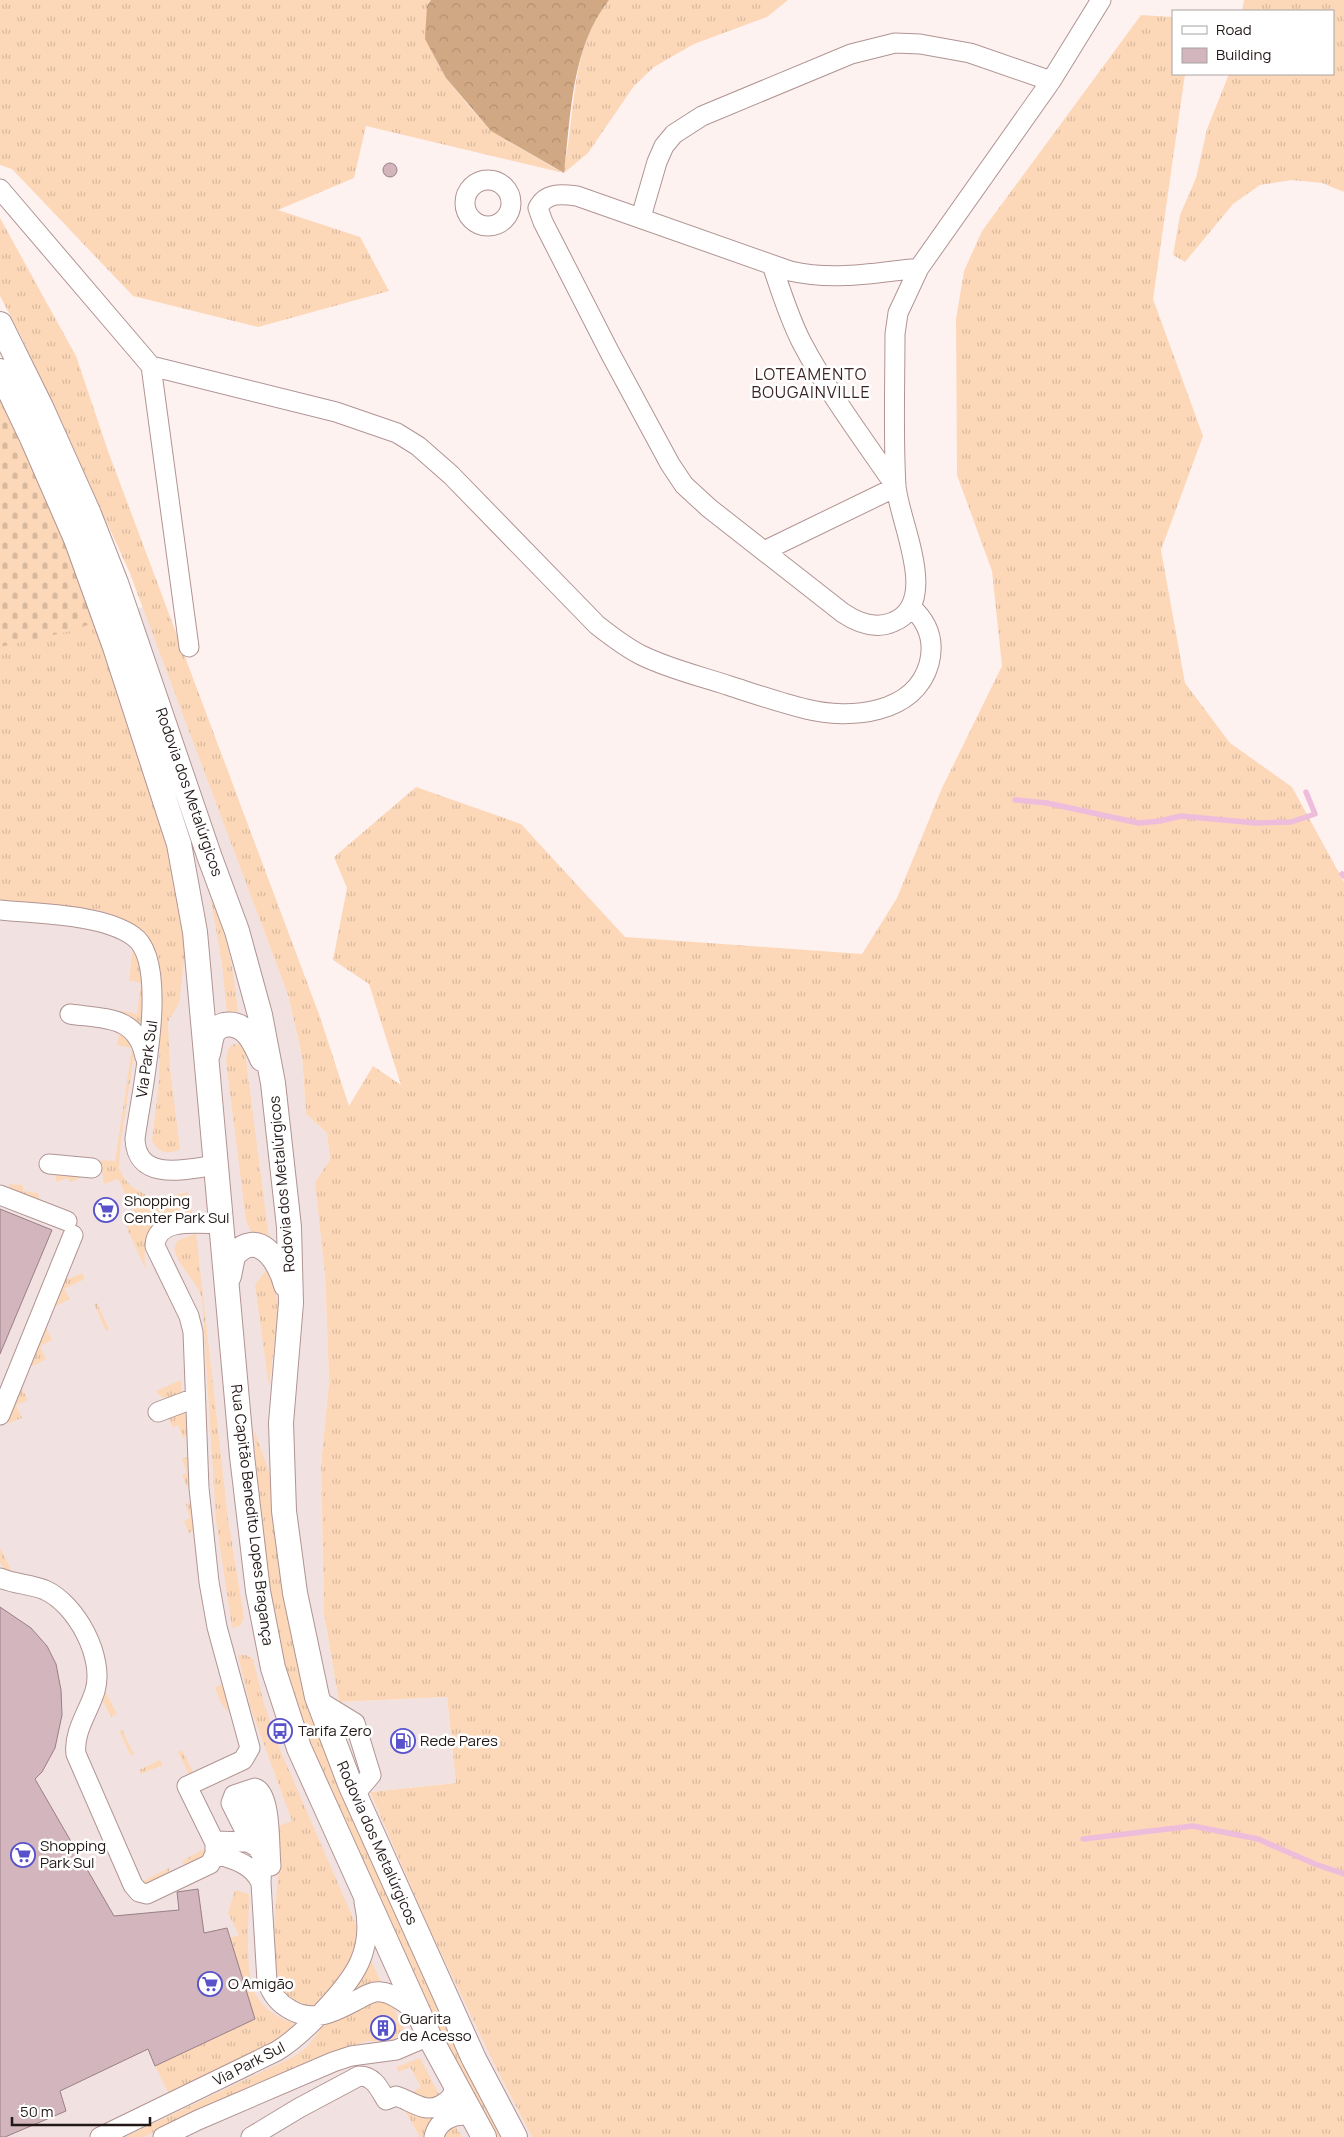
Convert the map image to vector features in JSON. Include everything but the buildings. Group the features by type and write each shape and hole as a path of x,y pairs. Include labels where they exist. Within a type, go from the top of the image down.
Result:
{"main road":[{"name":"Rodovia dos Metalúrgicos","path":"0,324 41,407 89,514 143,656 210,858 238,931 260,1015 273,1084 289,1227 291,1303 281,1423 284,1511 295,1593 319,1701 354,1795 474,2059 515,2137"},
{"name":"Rodovia dos Metalúrgicos","path":"0,371 32,438 76,539 116,647 179,844 195,932 207,1058"},
{"path":"207,1058 215,1030 221,1026 236,1026 246,1031 252,1040 273,1084"},
{"name":"Rua Capitão Benedito Lopes Bragança","path":"207,1058 242,1456 266,1638 285,1711 299,1748 429,2036 478,2127"},
{"path":"228,1290 233,1256 244,1247 260,1247 275,1258 281,1267 291,1303"}],"street":[{"path":"538,208 543,222 670,464 684,485 696,497 855,621 866,625 891,623 902,618 911,606 917,587 896,487 895,334 898,313 919,268 1051,81 1101,0"},
{"path":"641,217 657,162 664,146 674,134 702,116 851,54 895,43 920,44 970,53 1051,81"},
{"path":"0,189 151,366 189,647"},
{"path":"538,208 546,197 565,194 578,196 805,275 860,275 919,268"},
{"path":"511,206 538,208"},
{"path":"772,265 802,343 834,398 896,487"},
{"path":"151,366 336,412 397,433 418,446 451,475 597,625 640,654 668,667 808,710 864,713 885,708 903,699 917,688 926,674 930,659 930,633 926,622 911,606"},
{"path":"764,551 896,487"},
{"name":"Via Park Sul","path":"0,910 84,919 120,929 133,935 142,946 148,959 152,994 152,1022 135,1139 139,1155"},
{"path":"70,1014 124,1023 132,1028 141,1042 146,1069"},
{"path":"139,1155 154,1075 152,1022"},
{"path":"141,1042 130,1131 132,1141 139,1155 153,1167 168,1171 216,1165"},
{"path":"49,1164 92,1168"},
{"path":"0,1195 70,1228 0,1415"},
{"path":"0,1578 39,1588 59,1599 79,1623 90,1644 96,1668 96,1687 77,1738 76,1754 136,1889 143,1894 150,1893 208,1865 214,1848 187,1786 243,1760 250,1748 217,1627 209,1582 199,1488 194,1390 195,1357 173,1305 149,1256 150,1243 156,1232 169,1227 222,1224"},
{"path":"158,1412 194,1390"},
{"path":"262,1902 273,1877 264,1842 270,1824 261,1792 254,1788 232,1798 233,1806 244,1829 264,1842"},
{"path":"214,1848 239,1841 248,1842 257,1847 263,1860 261,1883 266,1973 269,1988 288,2008 303,2016 317,2017 352,1979 362,1955 366,1918 361,1886"},
{"name":"Via Park Sul","path":"100,2137 277,2051 296,2039 317,2017 339,2009 369,1994 378,1992 392,1995 418,2012"},
{"path":"163,2137 333,2062 351,2056 396,2050 429,2036"},
{"path":"251,2137 306,2104 359,2076 367,2077 374,2081 386,2100 396,2096 430,2109 449,2100 455,2086"},
{"path":"434,2137 439,2126 457,2115 463,2114 478,2127"}],"shaded area":[{"path":"143,607 288,995 302,1056 306,1114 327,1133 330,1160 316,1182 325,1274 329,1382 321,1465 324,1614 339,1702 447,1697 456,1783 370,1792 427,1924 496,2068 532,2137 0,2137 0,647 72,631"}],"green space":[{"path":"0,0 431,0 427,6 446,78 491,131 562,173 366,126 354,178 278,210 360,237 389,291 258,327 133,296 12,169 0,165"},
{"path":"431,0 609,0 596,19 580,61 571,105 564,173 491,131 446,78 425,39 427,6"},
{"path":"609,0 788,0 767,17 694,44 654,67 634,86 588,153 563,173 580,62 586,40"},
{"path":"1244,0 1344,0 1344,192 1322,183 1292,180 1260,185 1233,204 1185,262 1173,255 1180,215 1196,178 1207,129 1229,75 1334,75 1334,10 1242,10"},
{"path":"1141,15 1172,17 1172,75 1185,75 1153,299 1203,436 1161,550 1185,683 1230,743 1292,787 1344,882 1344,2137 532,2137 496,2068 427,1924 370,1792 456,1783 447,1697 339,1702 324,1614 321,1465 329,1382 325,1274 315,1182 330,1160 327,1133 306,1114 302,1056 288,995 129,571 21,336 0,296 0,218 76,356 108,451 320,1017 349,1106 373,1066 401,1085 369,984 333,960 347,888 334,857 416,787 521,824 625,937 862,954 897,898 942,788 1002,666 992,571 957,475 956,319 964,271 982,231"},
{"path":"0,388 92,601 168,851 182,918 185,953 179,1003 168,1022 170,1069 180,1149 172,1152 160,1150 152,1140 159,1082 160,1001 120,919 102,911 0,900"},
{"path":"0,388 98,621 71,631 0,647"},
{"path":"211,899 213,899 218,913 230,956 238,1014 227,1014 222,964"},
{"path":"133,947 136,949 144,982 143,1027 121,1012 137,1014 141,983 129,980"},
{"path":"122,1032 135,1049 121,1140 119,1168 124,1178 132,1187 148,1196 166,1197 188,1192 193,1218 168,1217 159,1220 152,1226 146,1243 145,1268 126,1226 139,1220 118,1179 104,1184 101,1160 115,1161 132,1048 117,1045 119,1033"},
{"path":"233,1044 241,1045 245,1052 269,1239 253,1235 246,1221 226,1060 228,1050"},
{"path":"56,1172 84,1176 71,1182 68,1178 56,1182"},
{"path":"9,1184 23,1185 23,1191 38,1193 41,1205 9,1191"},
{"path":"196,1233 228,1519 244,1618 240,1626 232,1628 216,1520 202,1298 180,1263 174,1249 177,1241"},
{"path":"266,1266 274,1275 278,1312 269,1387 255,1285 266,1270"},
{"path":"63,1269 69,1279 82,1273 85,1279 64,1289 70,1299 56,1306 52,1300"},
{"path":"97,1303 109,1329 106,1331 94,1304"},
{"path":"46,1327 52,1340 40,1346 46,1359 33,1366 29,1364"},
{"path":"181,1380 182,1393 167,1400 156,1391"},
{"path":"20,1387 28,1400 16,1405 22,1418 6,1424"},
{"path":"187,1409 188,1435 183,1438 178,1425 173,1428 167,1415"},
{"path":"254,1430 274,1485 295,1634 509,2137 493,2137 437,2029 341,1818 290,1694 274,1623 257,1494"},
{"path":"188,1457 191,1485 187,1487 182,1475 187,1473 182,1459"},
{"path":"192,1502 196,1530 189,1533 184,1521 190,1518 186,1504"},
{"path":"0,1548 11,1569 5,1572 0,1562"},
{"path":"238,1655 246,1655 253,1659 264,1704 281,1752 360,1934 361,1948 326,2000 312,2008 287,2002 274,1979 273,1944 278,1873 273,1828 292,1821 250,1706"},
{"path":"223,1684 229,1710 227,1711 220,1701 215,1687"},
{"path":"104,1689 117,1714 111,1717 98,1692"},
{"path":"122,1730 134,1754 131,1756 119,1731"},
{"path":"182,1750 194,1774 190,1776 178,1752"},
{"path":"160,1760 163,1765 141,1774 139,1770"},
{"path":"208,1847 208,1855 185,1866 182,1861"},
{"path":"169,1868 169,1873 147,1884 141,1882"},
{"path":"235,1890 249,1894 249,1961 252,1986 256,1995 274,2014 297,2024 262,2050 169,2094 155,2066 255,2019 230,1938 239,1935 228,1913"},
{"path":"368,1953 384,1989 344,2004"},
{"path":"372,1996 388,1998 404,2028 394,2039 383,2042 361,2043 248,2092 214,2103 144,2137 125,2137 293,2057 307,2047 325,2023"},
{"path":"420,2058 442,2100 436,2104 409,2094 421,2087 410,2067 399,2072 396,2067"},
{"path":"400,2102 438,2111 429,2137 420,2137"},
{"path":"454,2123 462,2137 438,2137"}],"waterway":[{"path":"1015,800 1047,803 1139,823 1181,816 1256,823 1291,822 1315,814 1306,792"},
{"path":"1083,1839 1193,1826 1258,1839 1315,1864 1344,1874"}],"place":[{"name":"Shopping Center Park Sul","path":"106,1210"},
{"name":"Tarifa Zero","path":"280,1731"},
{"name":"Rede Pares","path":"403,1741"},
{"name":"Shopping Park Sul","path":"23,1855"},
{"name":"O Amigão","path":"210,1984"},
{"name":"Guarita de Acesso","path":"383,2028"}],"district":[{"name":"LOTEAMENTO BOUGAINVILLE","path":"811,383"}]}
